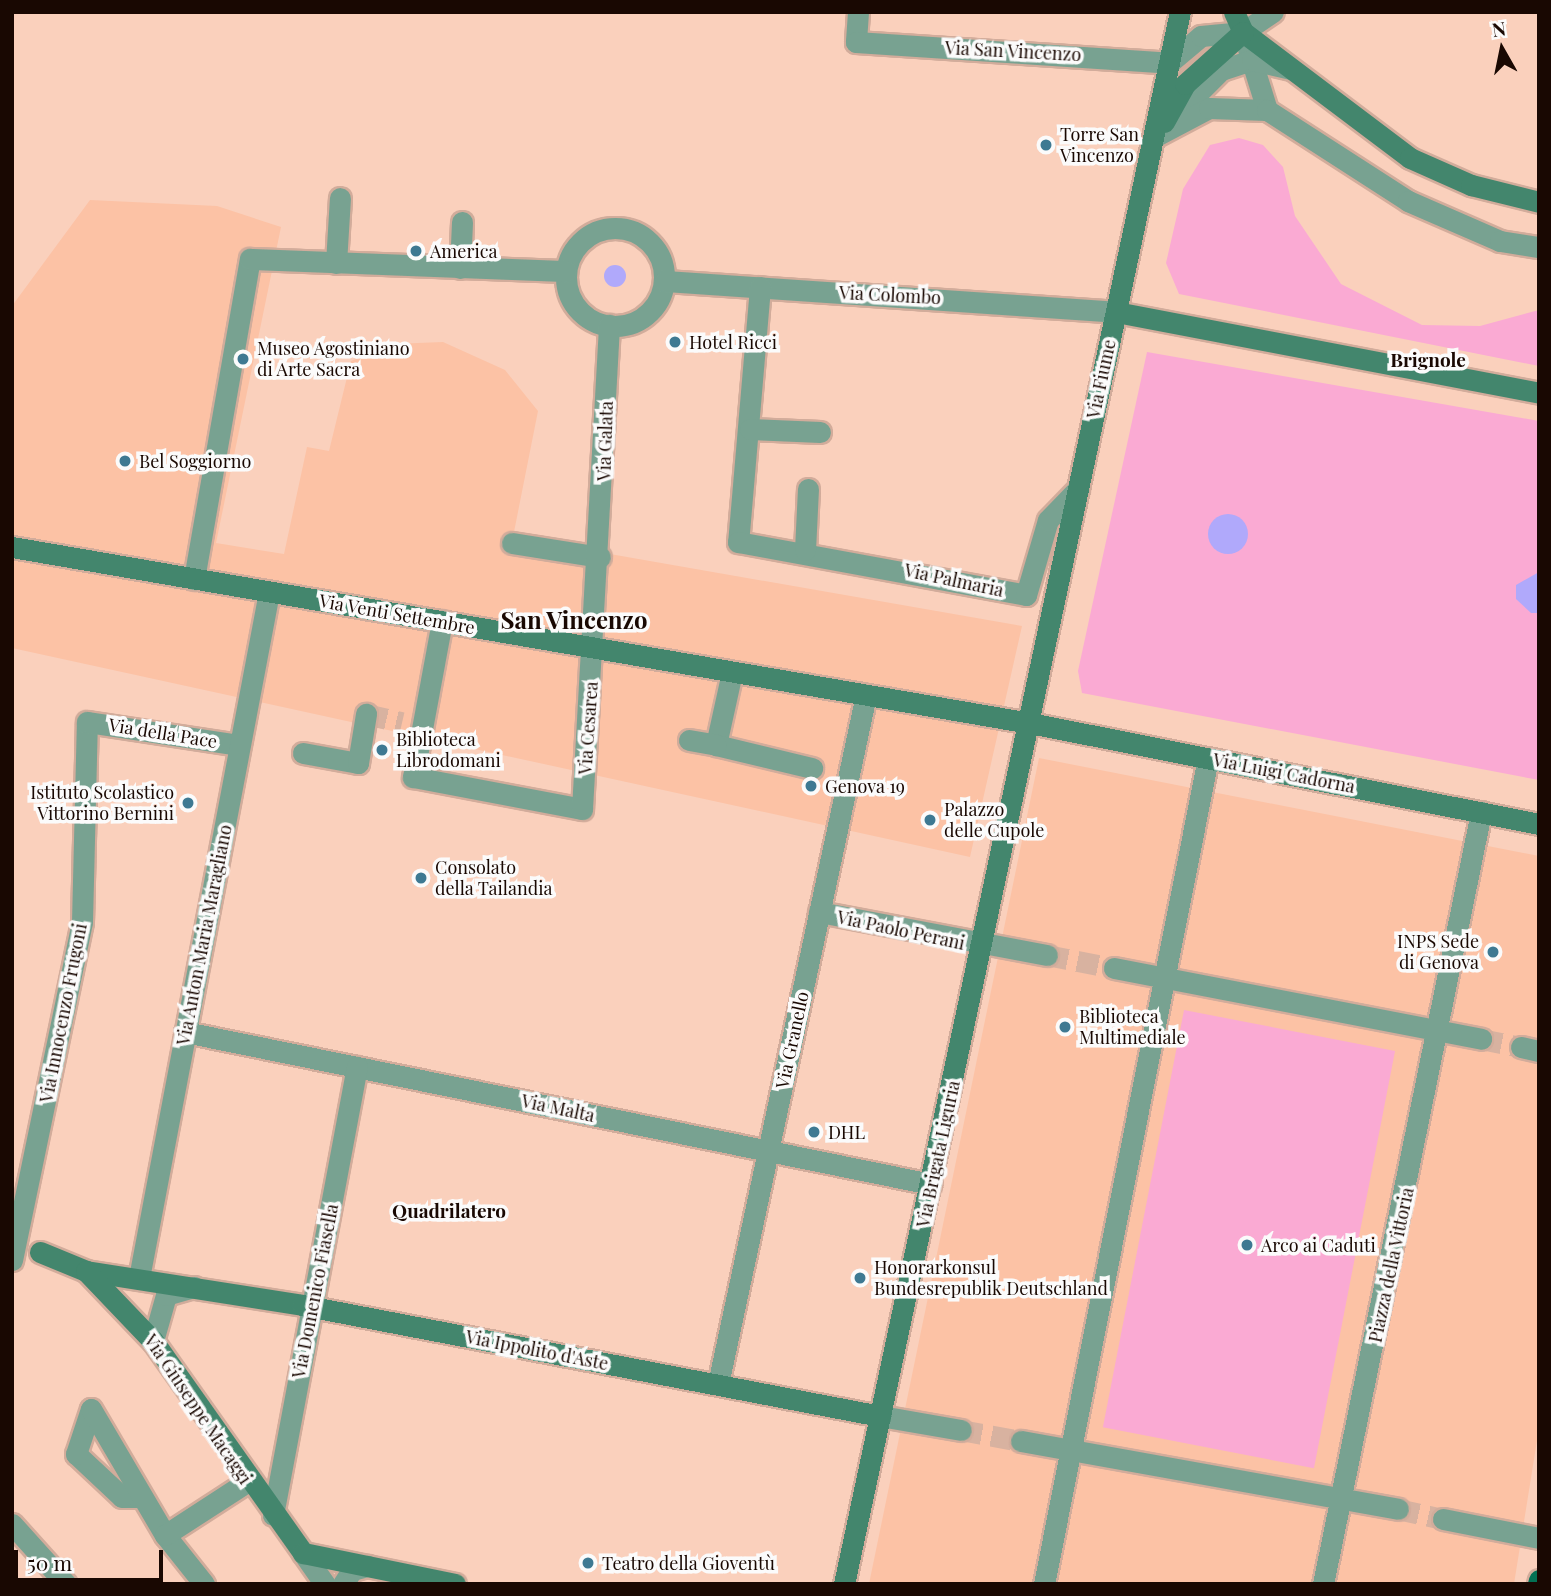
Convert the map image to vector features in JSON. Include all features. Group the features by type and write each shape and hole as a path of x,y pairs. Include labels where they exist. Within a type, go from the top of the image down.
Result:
{"street":[{"name":"Via San Vincenzo","path":"858,12 856,42 1168,63"},
{"name":"Via Fiume","path":"1030,723 1078,489 1156,136 1180,12"},
{"path":"1185,84 1168,63 1201,36 1273,12"},
{"path":"1239,22 1267,110"},
{"path":"1239,22 1410,158 1471,185 1539,202"},
{"path":"1156,136 1185,84 1239,22"},
{"path":"1156,136 1221,70 1252,60 1304,73"},
{"path":"1156,136 1209,107 1267,110 1408,201 1500,242 1539,247"},
{"path":"337,263 340,198"},
{"path":"460,268 462,222"},
{"path":"622,229 653,248 665,281 659,299 645,314 609,325 579,311 566,271 579,243 622,229"},
{"path":"194,579 250,259 566,271"},
{"name":"Via Colombo","path":"665,281 1116,312"},
{"path":"760,287 750,429 820,432"},
{"path":"1116,312 1539,393"},
{"name":"Via Galata","path":"593,648 600,557 609,325"},
{"name":"Via Palmaria","path":"750,429 738,542 805,550 1026,595 1048,520 1078,489"},
{"path":"805,550 808,489"},
{"path":"512,542 600,557"},
{"name":"Via Venti Settembre","path":"12,547 1030,723"},
{"name":"Via Anton Maria Maragliano","path":"139,1278 269,592"},
{"name":"Via Cesarea","path":"442,621 412,724 413,777 582,809 593,648"},
{"path":"716,745 732,672"},
{"name":"Via Granello","path":"718,1384 866,695"},
{"path":"303,753 358,763 366,714"},
{"name":"Via della Pace","path":"87,722 239,745"},
{"name":"Via Innocenzo Frugoni","path":"12,1260 18,1199 82,922 87,722"},
{"name":"Via Luigi Cadorna","path":"1030,723 1539,824"},
{"name":"Via Brigata Liguria","path":"844,1584 1030,723"},
{"path":"689,740 812,768"},
{"path":"1044,1584 1208,758"},
{"name":"Piazza della Vittoria","path":"1323,1584 1439,1032 1481,812"},
{"name":"Via Paolo Perani","path":"820,912 983,947"},
{"path":"983,947 1047,955"},
{"path":"1114,968 1481,1039"},
{"name":"Via Malta","path":"185,1032 931,1184"},
{"name":"Via Domenico Fiasella","path":"272,1515 357,1067"},
{"name":"Via Ippolito d'Aste","path":"40,1252 86,1271 312,1307 880,1416"},
{"name":"Via Giuseppe Macaggi","path":"86,1271 153,1341 272,1515 325,1584"},
{"path":"153,1341 166,1295 194,1287"},
{"path":"880,1416 961,1430"},
{"path":"1021,1441 1072,1445 1398,1509"},
{"path":"165,1535 248,1481"},
{"path":"137,1497 204,1584"},
{"path":"1443,1519 1539,1538"},
{"path":"12,1524 66,1584"},
{"path":"303,1553 455,1584"},
{"path":"343,1584 352,1570 367,1566"}],"shaded area":[{"path":"1239,138 1263,145 1283,167 1295,216 1341,284 1422,325 1480,326 1539,310 1539,366 1179,294 1166,263 1183,189 1210,145"},
{"path":"90,200 217,206 281,227 216,543 284,554 307,447 329,451 351,361 392,344 443,342 505,370 538,411 513,537 1022,626 970,857 12,648 12,306"},
{"path":"615,265 623,268 626,276 623,284 615,287 607,284 604,276 607,268"},
{"path":"1147,352 1539,421 1539,780 1082,693 1078,671"},
{"path":"1228,514 1242,520 1248,534 1242,548 1228,554 1214,548 1208,534 1214,520"},
{"path":"1539,572 1539,613 1531,613 1516,599 1516,585"},
{"path":"1039,758 1539,856 1539,1428 1514,1584 869,1584"},
{"path":"1184,1010 1395,1051 1314,1468 1103,1427"}],"tunnel":[{"path":"366,714 402,722"},
{"path":"1047,955 1114,968"},
{"path":"1481,1039 1521,1047"},
{"path":"961,1430 1021,1441"},
{"path":"1398,1509 1443,1519"}],"place":[{"name":"Torre San Vincenzo","path":"1046,145"},
{"name":"America","path":"416,251"},
{"name":"Hotel Ricci","path":"675,342"},
{"name":"Museo Agostiniano di Arte Sacra","path":"243,359"},
{"name":"Bel Soggiorno","path":"125,461"},
{"name":"Biblioteca Librodomani","path":"382,750"},
{"name":"Genova 19","path":"811,786"},
{"name":"Istituto Scolastico Vittorino Bernini","path":"188,803"},
{"name":"Palazzo delle Cupole","path":"930,820"},
{"name":"Consolato della Tailandia","path":"421,878"},
{"name":"INPS Sede di Genova","path":"1493,952"},
{"name":"Biblioteca Multimediale","path":"1065,1027"},
{"name":"DHL","path":"814,1132"},
{"name":"Arco ai Caduti","path":"1247,1245"},
{"name":"Honorarkonsul Bundesrepublik Deutschland","path":"860,1278"},
{"name":"Teatro della Gioventù","path":"588,1563"}],"district":[{"name":"Brignole","path":"1428,360"},
{"name":"San Vincenzo","path":"574,620"},
{"name":"Quadrilatero","path":"449,1211"}]}
